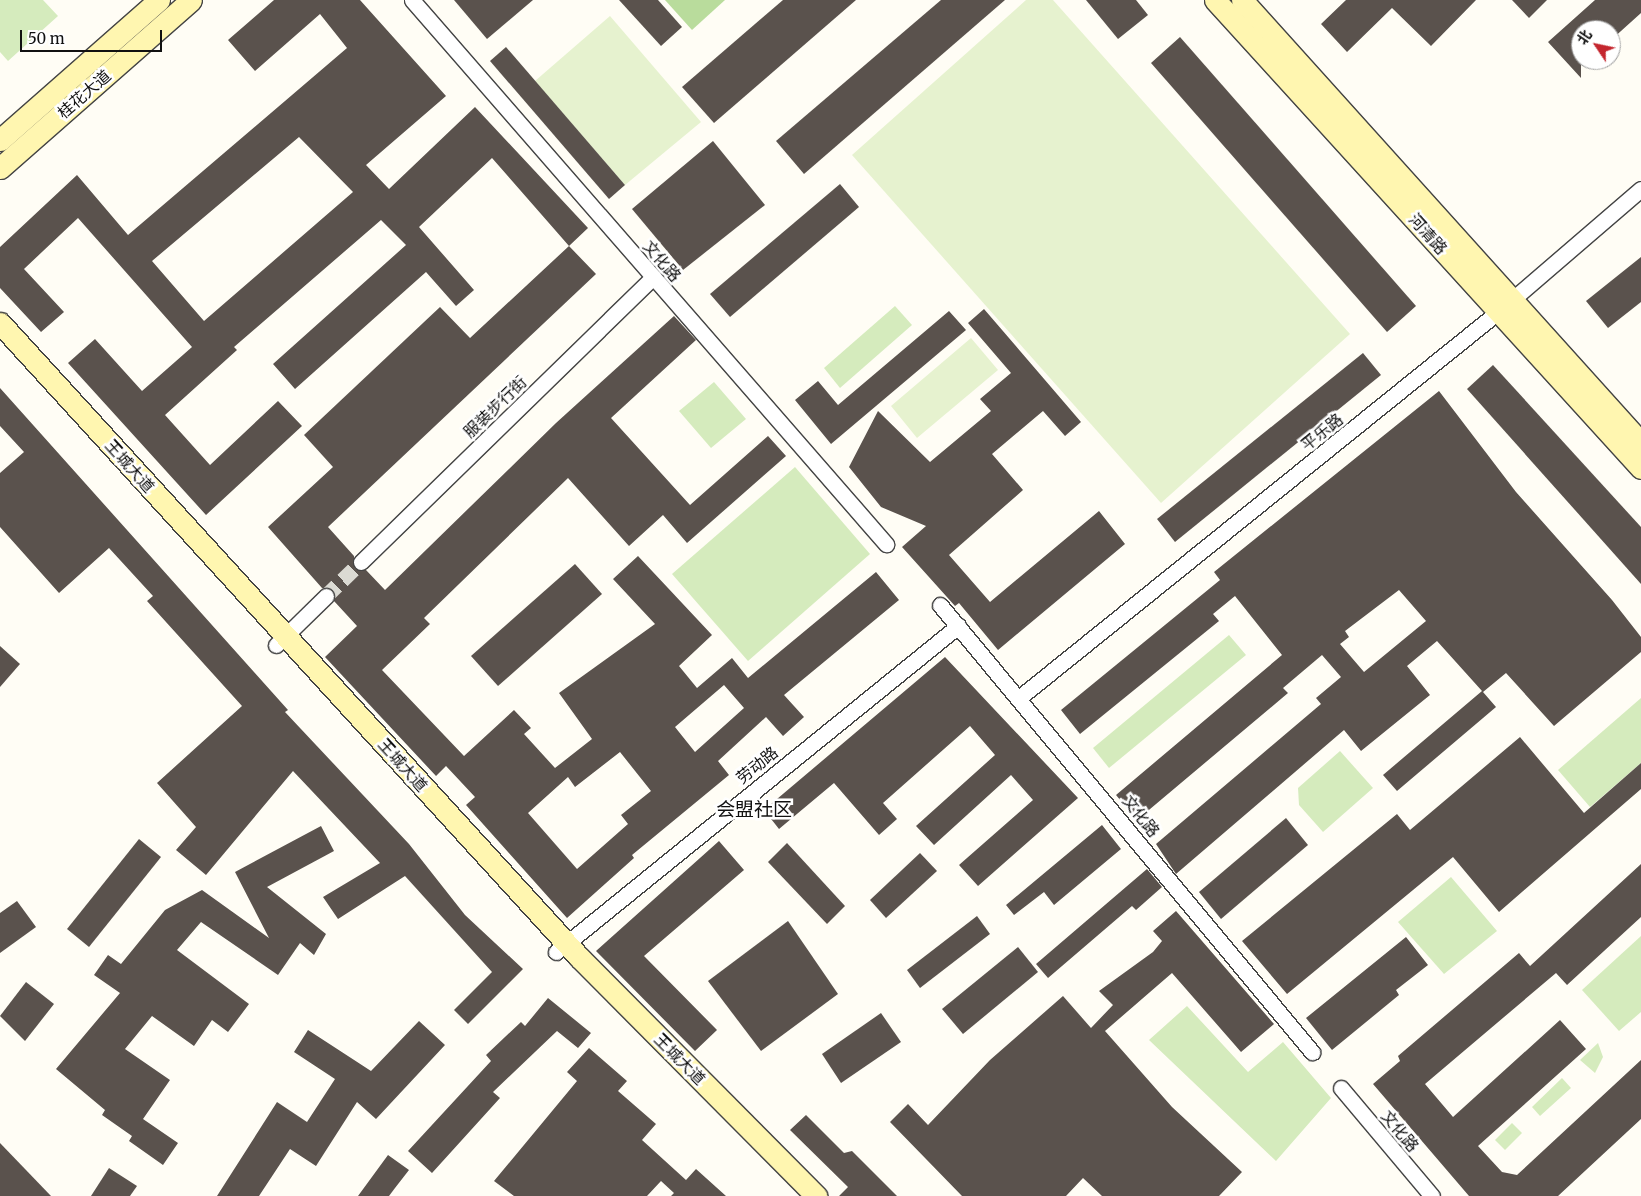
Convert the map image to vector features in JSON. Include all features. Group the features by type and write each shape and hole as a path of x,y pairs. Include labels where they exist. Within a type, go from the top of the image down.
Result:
{"main road":[{"name":"桂花大道","path":"0,140 159,0"},
{"name":"桂花大道","path":"0,168 191,0"},
{"name":"河清路","path":"1215,0 1505,306 1641,443"},
{"name":"河清路","path":"1242,0 1505,306 1641,468"},
{"name":"王城大道","path":"0,323 561,947 816,1196"},
{"name":"王城大道","path":"0,342 276,645 798,1196"}],"street":[{"name":"文化路","path":"412,0 886,544"},
{"name":"平乐路","path":"1020,697 1505,306 1641,189"},
{"name":"服装步行街","path":"361,562 653,277"},
{"path":"276,645 326,596"},
{"name":"文化路","path":"940,606 1020,697 1312,1052"},
{"name":"劳动路","path":"561,947 958,626"},
{"name":"文化路","path":"1341,1088 1432,1196"}],"green space":[{"path":"0,0 43,0 58,16 8,61 0,52"},
{"path":"665,0 725,0 692,30"},
{"path":"1026,0 1053,0 1350,334 1161,503 852,155"},
{"path":"610,16 701,122 625,185 535,81"},
{"path":"895,306 912,325 840,388 824,368"},
{"path":"971,338 998,370 917,438 891,406"},
{"path":"714,382 746,419 711,448 679,411"},
{"path":"795,467 870,554 748,661 672,574"},
{"path":"1229,635 1246,655 1109,768 1093,748"},
{"path":"1641,698 1641,763 1590,807 1558,770"},
{"path":"1340,751 1373,788 1323,832 1299,805 1298,788"},
{"path":"1451,877 1497,931 1444,974 1398,922"},
{"path":"1641,936 1641,1012 1619,1031 1582,990"},
{"path":"1187,1006 1248,1072 1283,1042 1331,1098 1276,1161 1149,1040"},
{"path":"1598,1043 1603,1057 1595,1073 1580,1060"},
{"path":"1562,1078 1571,1088 1540,1116 1532,1107"},
{"path":"1512,1123 1522,1133 1505,1150 1495,1140"}],"building":[{"path":"274,0 360,0 446,96 366,165 389,189 475,107 588,228 569,246 492,158 419,227 474,290 456,306 426,272 295,389 273,364 406,245 381,220 234,347 237,350 165,415 210,465 278,401 302,426 206,515 68,363 95,339 142,391 192,347 78,218 24,269 64,312 41,332 0,288 0,247 77,175 128,235 347,48 320,14 255,71 228,40","holes":["299,137 353,192 204,321 152,261"]},
{"path":"454,0 533,0 487,39"},
{"path":"619,0 658,0 682,27 661,46"},
{"path":"783,0 856,0 714,123 682,87"},
{"path":"941,0 1005,0 804,174 776,141"},
{"path":"1086,0 1136,0 1148,15 1118,39"},
{"path":"1346,0 1476,0 1431,46 1392,8 1347,52 1321,24"},
{"path":"1512,0 1547,0 1529,18"},
{"path":"1595,0 1641,0 1641,13 1621,31 1621,20 1573,20"},
{"path":"1571,21 1571,67 1548,42"},
{"path":"1180,37 1416,306 1387,332 1151,63"},
{"path":"506,47 625,185 609,199 490,61"},
{"path":"1574,70 1581,70 1581,78"},
{"path":"713,141 765,205 683,270 632,209"},
{"path":"840,184 859,207 730,317 710,294"},
{"path":"569,246 596,274 328,527 354,556 355,569 366,570 385,590 556,423 674,316 696,340 611,418 690,505 768,436 786,456 687,543 663,515 629,546 568,478 424,618 430,624 382,670 464,756 514,710 531,728 524,734 555,768 592,739 559,693 655,624 613,579 638,556 712,635 679,666 697,688 732,658 748,678 876,572 899,600 784,695 804,717 783,736 766,717 718,761 729,775 632,855 634,858 567,918 466,805 475,797 446,766 436,776 325,657 357,626 334,601 333,590 322,588 268,527 333,467 304,435 440,307 470,338","holes":["724,685 744,708 695,752 675,727","620,752 651,791 621,815 628,824 577,869 528,813 568,777 575,787"]},
{"path":"1641,257 1641,302 1608,328 1586,301"},
{"path":"984,309 1081,422 1065,436 1043,411 992,454 1023,490 949,555 990,602 1099,511 1125,544 998,650 959,603 955,606 902,547 926,526 881,507 849,467 878,411 930,462 991,411 980,399 1011,373 968,323"},
{"path":"949,311 966,330 831,444 795,400 818,381 838,405"},
{"path":"1363,353 1381,375 1175,542 1157,519"},
{"path":"1493,365 1641,527 1641,584 1467,389"},
{"path":"0,388 288,710 285,712 409,844 465,915 523,969 468,1024 454,1010 492,972 405,876 338,919 323,897 380,863 293,771 206,875 176,850 196,827 157,783 242,706 147,601 153,596 109,548 59,593 0,527 0,473 24,452 0,426"},
{"path":"1439,391 1516,492 1612,600 1641,637 1641,652 1554,726 1506,673 1483,692 1496,707 1397,791 1383,775 1482,691 1437,641 1407,666 1430,695 1361,751 1344,730 1176,874 1156,844 1321,704 1316,698 1341,677 1322,655 1283,688 1288,693 1137,820 1116,795 1282,655 1235,596 1213,614 1219,621 1080,734 1061,710 1220,580 1214,572","holes":["1399,590 1426,621 1364,672 1340,644 1349,637 1345,631"]},
{"path":"575,564 602,594 498,686 471,656"},
{"path":"0,646 20,664 0,687"},
{"path":"945,657 1078,798 978,886 959,865 1033,800 1011,775 934,845 916,826 995,755 970,726 883,803 897,819 879,835 834,783 779,829 764,810"},
{"path":"1520,737 1584,813 1641,763 1641,789 1499,912 1453,857 1287,994 1242,941 1397,814 1410,830"},
{"path":"1286,818 1308,845 1221,919 1199,892"},
{"path":"1102,825 1121,849 1054,905 1044,892 1014,915 1006,905"},
{"path":"321,826 334,851 267,887 326,934 314,955 300,943 278,975 201,922 177,950 249,1004 228,1032 212,1020 194,1046 152,1016 125,1049 170,1080 143,1119 178,1143 163,1165 129,1141 132,1136 102,1115 105,1110 56,1069 120,993 94,975 108,955 121,964 165,910 202,890 269,938 235,872"},
{"path":"139,839 161,857 89,947 67,929"},
{"path":"719,841 744,870 644,956 717,1030 695,1051 596,951"},
{"path":"787,843 845,906 827,924 768,862"},
{"path":"920,853 937,871 886,918 870,900"},
{"path":"1641,864 1641,917 1567,985 1556,973 1425,1084 1453,1117 1560,1020 1586,1049 1478,1146 1502,1172 1517,1175 1641,1060 1641,1119 1558,1196 1469,1196 1373,1084 1400,1061 1398,1056 1519,953 1530,966"},
{"path":"1147,869 1162,887 1136,910 1132,906 1048,978 1036,964"},
{"path":"17,901 36,927 0,953 0,913"},
{"path":"1176,911 1274,1024 1241,1052 1172,973 1105,1031 1172,1107 1242,1172 1219,1196 1102,1196 1083,1178 1066,1196 962,1196 890,1122 908,1104 928,1125 990,1060 1063,996 1091,1028 1113,1005 1099,991 1153,952 1162,941 1153,931"},
{"path":"977,916 990,934 920,988 907,970"},
{"path":"788,921 838,994 761,1051 708,981"},
{"path":"1406,937 1428,965 1396,990 1399,995 1332,1050 1306,1018"},
{"path":"1018,947 1038,972 963,1034 942,1009"},
{"path":"26,982 54,1004 25,1041 0,1016"},
{"path":"548,998 591,1033 578,1048 557,1031 493,1092 500,1098 432,1173 408,1151 491,1061 486,1055 521,1022 525,1026"},
{"path":"881,1013 901,1042 841,1083 822,1054"},
{"path":"419,1021 445,1045 376,1119 357,1102 316,1166 290,1149 259,1196 217,1196 277,1102 307,1122 335,1079 294,1052 308,1030 371,1071"},
{"path":"589,1048 627,1081 618,1091 656,1124 642,1140 686,1180 696,1169 726,1196 671,1196 674,1193 661,1181 647,1196 514,1196 494,1181 577,1081 567,1072"},
{"path":"806,1115 844,1153 852,1151 897,1196 839,1196 848,1187 790,1130"},
{"path":"0,1143 51,1196 0,1196"},
{"path":"388,1155 409,1170 389,1196 358,1196"},
{"path":"109,1168 137,1186 130,1196 91,1196"}],"tunnel":[{"path":"326,596 361,562"}],"district":[{"name":"会盟社区","path":"754,810"}]}
